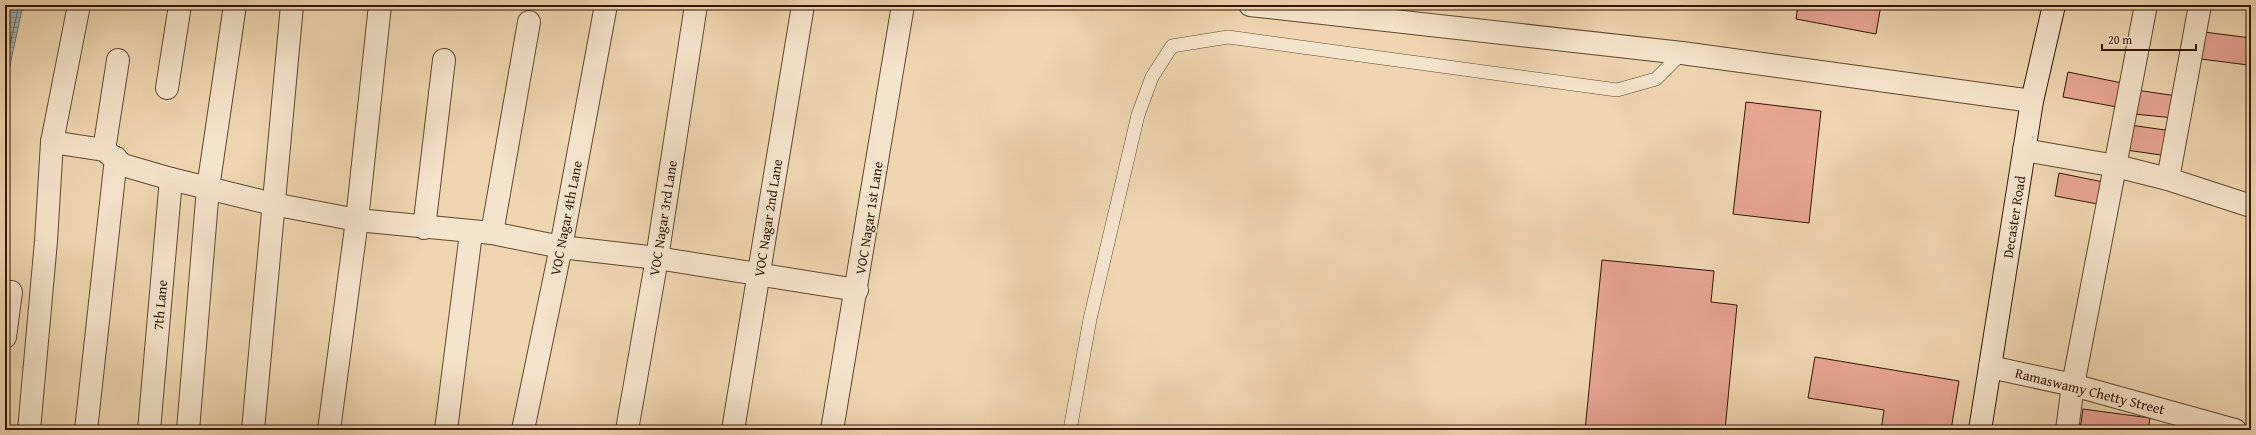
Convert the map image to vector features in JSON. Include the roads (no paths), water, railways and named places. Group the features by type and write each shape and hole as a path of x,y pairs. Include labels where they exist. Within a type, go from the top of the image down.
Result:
{"street":[{"path":"30,430 46,241 52,142 79,5"},
{"path":"167,88 180,5"},
{"path":"188,430 208,188 235,5"},
{"path":"253,430 292,5"},
{"path":"329,430 357,220 380,5"},
{"name":"VOC Nagar 4th Lane","path":"522,430 561,247 606,5"},
{"name":"VOC Nagar 3rd Lane","path":"627,430 658,258 696,5"},
{"name":"VOC Nagar 2nd Lane","path":"733,430 803,5"},
{"name":"VOC Nagar 1st Lane","path":"832,430 857,290 903,5"},
{"path":"1250,5 1682,53 2032,101"},
{"name":"Decaster Road","path":"1980,430 2032,101 2054,5"},
{"path":"2067,430 2073,384 2146,5"},
{"path":"2168,179 2200,5"},
{"path":"492,233 529,22"},
{"path":"86,430 118,60"},
{"path":"424,228 444,60"},
{"path":"52,142 110,154 123,165 171,180 273,204 357,220 471,233 492,233 561,247 658,258 857,290"},
{"path":"2024,150 2116,166 2168,179 2251,206"},
{"name":"7th Lane","path":"149,430 171,180"},
{"path":"446,430 471,233"},
{"path":"5,337 10,292"},
{"name":"Ramaswamy Chetty Street","path":"1990,367 2073,384 2235,430"}],"lane":[{"path":"1070,430 1090,319 1138,115 1152,77 1172,46 1228,37 1617,90 1656,79 1682,53"}],"water":[{"path":"5,5 23,5 5,88"}]}
